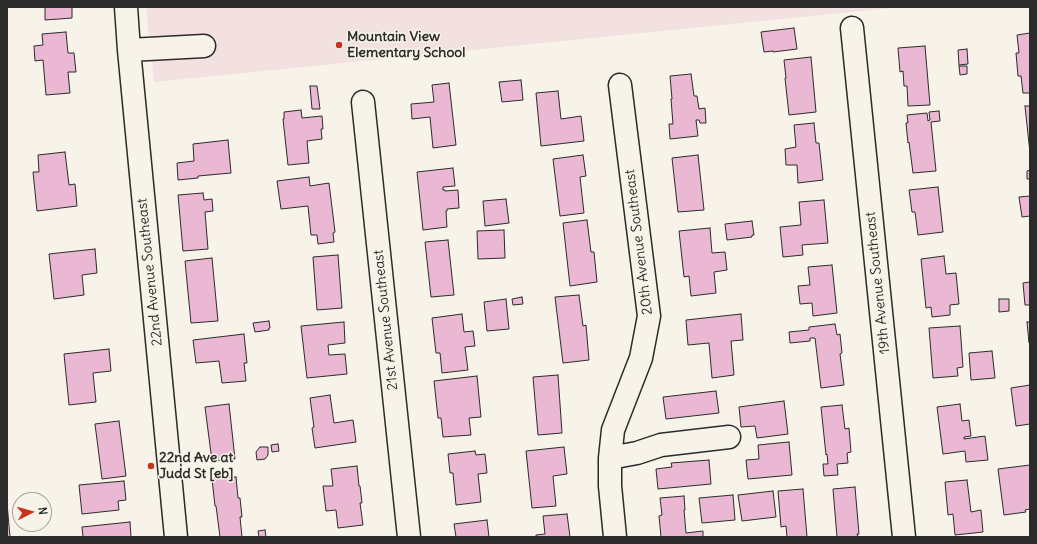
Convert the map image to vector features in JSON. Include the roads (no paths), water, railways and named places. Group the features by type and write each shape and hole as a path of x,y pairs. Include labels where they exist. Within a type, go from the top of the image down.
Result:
{"street":[{"name":"22nd Avenue Southeast","path":"126,7 176,537"},
{"name":"19th Avenue Southeast","path":"852,28 904,537"},
{"path":"129,50 204,46"},
{"name":"20th Avenue Southeast","path":"615,537 610,486 610,458 613,430 641,358 649,316 620,85"},
{"name":"21st Avenue Southeast","path":"363,102 409,537"},
{"path":"610,458 637,453 661,445 729,437"}],"place":[{"name":"Mountain View Elementary School","path":"339,45"},
{"name":"22nd Ave at Judd St [eb]","path":"151,466"}]}
